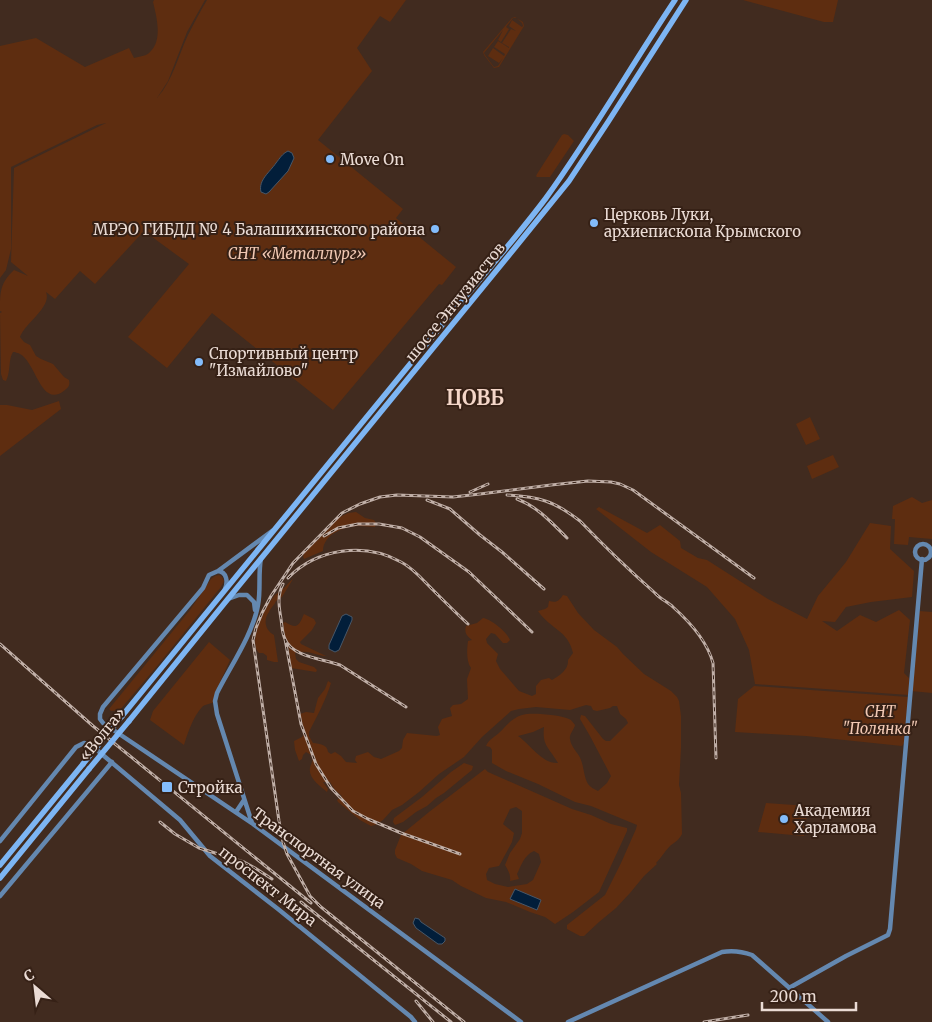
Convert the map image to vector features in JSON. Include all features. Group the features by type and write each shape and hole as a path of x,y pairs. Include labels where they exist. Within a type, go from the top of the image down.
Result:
{"highway":[{"name":"шоссе Энтузиастов","path":"217,600 544,200 601,117 675,0"},
{"name":"шоссе Энтузиастов","path":"225,602 568,181 686,0"},
{"name":"«Волга»","path":"0,865 217,600"},
{"name":"«Волга»","path":"0,878 225,602"}],"street":[{"path":"218,571 277,527"},
{"path":"923,544 928,545 932,552 929,557 922,559 918,557 917,548 923,544"},
{"path":"253,824 215,701 217,693 246,639 256,613 261,558"},
{"path":"789,988 888,935 890,929 922,559"},
{"path":"218,571 222,571 225,574 227,584 224,591"},
{"name":"Транспортная улица","path":"218,571 209,575 203,588 103,707 100,719 127,740 238,813 521,1022"},
{"path":"225,602 239,595 247,595 254,602 256,613"},
{"name":"проспект Мира","path":"0,841 79,744 91,744 180,820 210,856 297,924 415,1022"},
{"path":"0,896 112,762"},
{"path":"238,813 244,799"},
{"path":"238,813 246,805"},
{"path":"568,1022 722,952 731,950 752,955 828,1022"}],"green space":[{"name":"СНТ «Металлург»","path":"154,0 205,0 187,32 168,81 157,98 163,91 171,76 188,35 207,0 406,0 390,22 380,16 357,48 372,71 318,140 403,209 396,218 456,267 442,285 439,284 333,410 212,313 167,368 128,337 189,264 144,231 95,284 80,271 55,299 46,292 47,298 42,309 20,337 30,345 36,356 53,364 69,380 67,388 57,395 50,394 44,390 26,359 14,352 10,358 6,381 3,380 1,374 0,313 2,312 0,311 0,298 2,288 6,279 14,270 28,276 11,262 14,168 106,123 97,125 11,167 11,249 6,270 0,278 0,46 36,38 85,67 129,48 134,58 146,55 152,50 157,38 158,30"},
{"path":"743,0 838,0 833,22 824,22"},
{"path":"515,17 517,18 513,18 506,27 509,29 501,42 498,40 503,30 484,53 494,67 498,66 503,58 499,63 488,56 493,48 504,56 505,54 494,47 498,41 509,48 502,43 511,29 516,31 509,26 512,20 522,27 522,23 518,19 523,22 524,26 499,67 494,68 483,52 512,18"},
{"path":"564,134 574,141 550,177 537,177 537,174"},
{"path":"59,401 61,409 0,456 0,405 32,410"},
{"path":"810,417 820,439 806,445 796,424"},
{"path":"833,455 839,467 812,479 807,466"},
{"path":"912,497 922,503 932,500 932,539 909,537 908,545 894,544 895,519 892,519 893,506"},
{"path":"599,507 647,533 660,525 680,541 681,548 698,558 707,560 768,599 807,619 818,596 846,562 870,523 891,526 890,549 914,571 912,597 846,607 835,622 822,621 837,631 860,615 876,622 899,610 910,620 904,673 909,678 909,695 755,684 749,650 735,619 707,587 651,552 596,509"},
{"path":"356,512 365,518 374,520 376,523 375,527 353,526 341,529 327,540 323,551 304,559 305,552 326,532 336,519 348,513"},
{"path":"219,575 224,581 221,587 120,710 111,711 109,709 190,610 211,579"},
{"path":"293,579 266,618 267,628 274,635 278,662 274,662 267,660 267,656 263,653 259,653 255,640 256,632 271,600"},
{"path":"563,595 567,596 578,613 594,630 617,647 644,674 677,697 681,716 679,785 681,793 682,834 616,908 584,936 580,936 567,929 567,925 605,895 637,825 591,806 575,802 506,771 492,763 492,750 486,746 510,722 522,715 546,714 569,719 575,725 570,735 573,748 580,757 588,784 598,791 607,783 611,776 580,719 581,715 585,716 603,739 610,741 628,723 620,714 617,706 597,711 593,710 591,706 586,705 570,710 536,707 511,711 482,737 464,757 439,774 402,805 392,810 383,820 371,826 360,820 338,802 337,800 342,796 330,782 323,782 328,789 327,792 316,782 310,772 313,756 306,752 299,761 294,741 305,733 300,714 306,712 314,713 318,698 328,681 331,683 329,689 309,732 309,736 313,743 325,746 328,752 331,754 335,752 346,762 357,763 355,760 356,756 368,752 374,757 381,759 399,751 402,748 403,740 407,733 440,735 438,727 442,719 452,716 450,708 468,699 467,679 471,668 467,648 468,641 472,640 466,634 465,628 483,618 498,626 506,633 510,640 507,643 503,643 495,634 491,633 486,639 487,643 498,654 496,661 500,669 519,691 532,696 536,694 536,686 541,680 549,678 552,680 561,674 573,653 571,645 563,634 538,611 548,607 549,601 556,602","holes":["544,727 547,746 558,763 541,757 518,736"]},
{"path":"919,611 932,612 932,693 911,691"},
{"path":"304,614 314,619 316,623 300,642 301,644 326,656 300,652 295,653 296,659 299,662 314,667 317,670 316,672 291,668 289,649 285,639 283,623 285,622 293,626 298,625"},
{"path":"209,642 230,660 216,691 214,702 203,706 196,715 184,745 150,720 153,711"},
{"name":"СНТ \"Полянка\"","path":"754,686 908,697 904,743 902,746 806,736 735,732 738,699"},
{"path":"464,763 473,766 472,770 427,806 403,822 395,825 393,822 394,818"},
{"path":"485,769 572,809 627,828 627,831 599,892 555,924 545,917 506,902 486,898 452,880 422,871 397,858 395,850 401,835","holes":["516,807 522,811 522,833 505,865 510,875 510,881 519,879 517,874 523,861 534,851 539,854 541,862 533,880 527,884 508,887 495,884 487,880 486,874 489,868 499,866 512,842 514,833 503,824 510,809"]},
{"name":"Академия Харламова","path":"766,803 808,806 804,836 758,832"}],"water":[{"path":"288,151 292,153 294,158 288,171 269,192 266,194 261,192 261,184 265,176 281,156"},
{"path":"346,614 352,617 352,620 339,650 335,652 329,649 329,645 342,616"},
{"path":"515,889 541,900 537,910 510,899"},
{"path":"415,918 445,938 445,941 442,944 438,944 416,928 413,923"}],"railway":[{"path":"464,1022 321,907 310,896 287,854 279,821 253,640 262,613 271,596 293,563 342,513 360,504 380,497 397,495 453,497 588,481 611,482 633,490 754,578"},
{"path":"470,492 488,484"},
{"path":"507,495 546,501 571,514 657,595 680,613 698,633 707,647 713,663 716,758"},
{"path":"517,499 538,511 567,538"},
{"path":"427,500 450,509 544,589"},
{"path":"324,536 338,528 358,524 379,524 402,528 420,537 469,572 532,632"},
{"path":"288,578 300,568 327,554 357,550 372,552 387,556 410,567 468,624"},
{"path":"283,584 279,597 279,606 283,634 289,645 301,654 340,665 406,707"},
{"path":"285,639 301,724 316,764 331,788 353,811 368,819 460,854"},
{"path":"0,644 93,726 311,903"},
{"path":"160,822 175,834 199,848 244,862 272,879"},
{"path":"301,902 451,1022"},
{"path":"416,1001 433,1022"},
{"path":"704,1022 748,1015"}],"place":[{"name":"Move On","path":"330,159"},
{"name":"Церковь Луки, архиепископа Крымского","path":"594,223"},
{"name":"МРЭО ГИБДД № 4 Балашихинского района","path":"435,229"},
{"name":"Спортивный центр \"Измайлово\"","path":"199,362"},
{"name":"Стройка","path":"167,787"},
{"name":"Академия Харламова","path":"784,819"}],"district":[{"name":"ЦОВБ","path":"475,397"}]}
